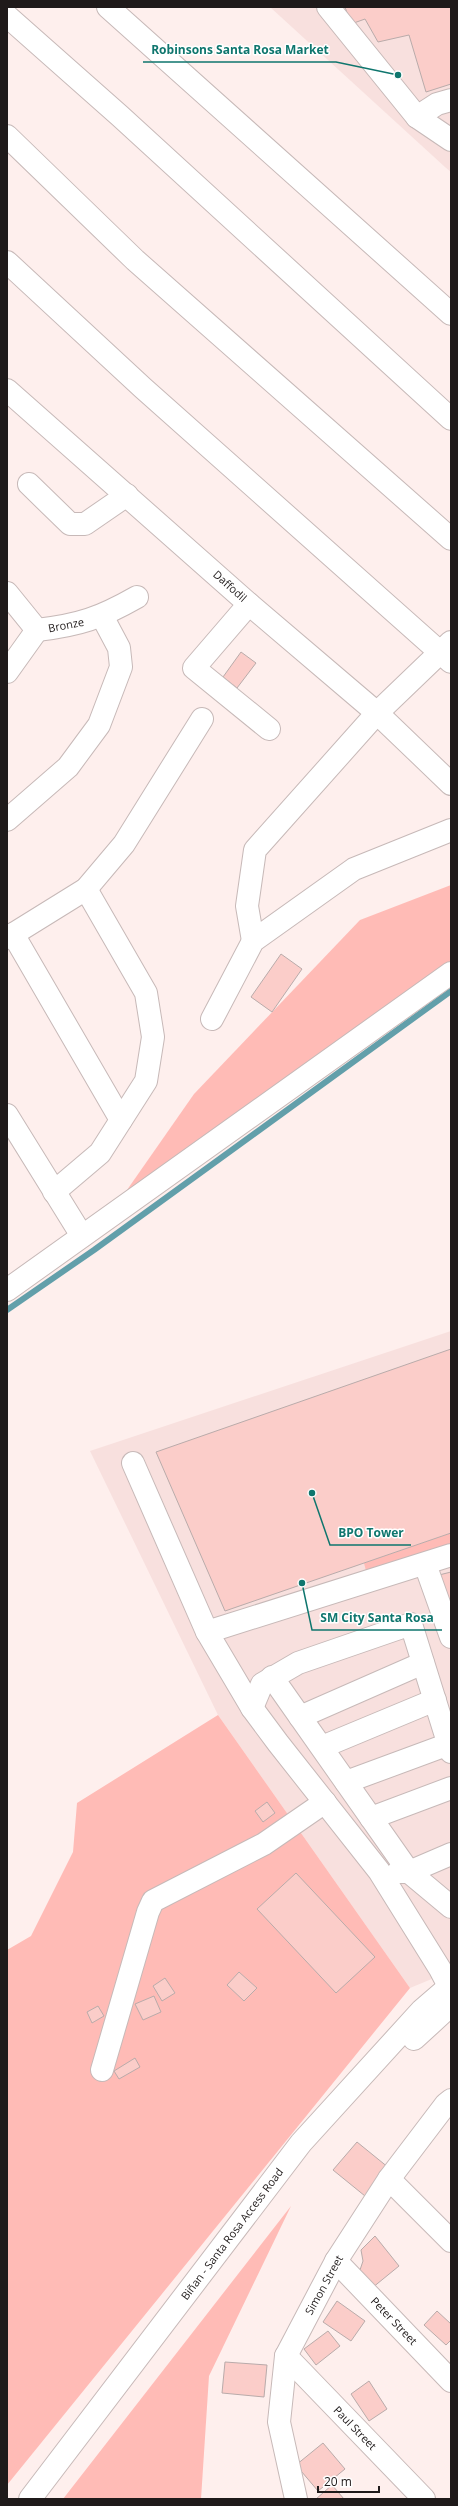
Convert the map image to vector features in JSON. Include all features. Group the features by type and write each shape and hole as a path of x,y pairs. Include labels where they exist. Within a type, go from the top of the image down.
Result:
{"street":[{"path":"108,7 451,314"},
{"path":"328,7 417,117 451,140"},
{"path":"7,16 120,116 451,419"},
{"path":"417,117 436,104 451,100"},
{"path":"7,136 135,260 451,539"},
{"path":"7,262 143,388 447,652 377,713 255,850 247,906 253,941"},
{"name":"Daffodil","path":"7,390 249,604 377,713 451,784"},
{"path":"28,484 70,524 80,526 127,495"},
{"name":"Bronze","path":"7,593 37,630 71,625 102,616 137,597"},
{"path":"249,604 194,668 269,729"},
{"path":"7,820 68,767 99,725 121,666 119,648 102,616"},
{"path":"7,672 37,630"},
{"path":"121,1120 10,936 86,889 124,844 202,719"},
{"path":"212,1019 253,941 354,869 451,830"},
{"path":"54,1192 100,1152 121,1120 146,1080 153,1037 146,993 86,889"},
{"path":"7,1290 451,973"},
{"path":"7,1115 82,1236"},
{"path":"133,1463 207,1632 252,1708 379,1871 450,1991"},
{"path":"207,1632 451,1555"},
{"path":"425,1564 451,1638"},
{"path":"252,1708 262,1684 298,1663 411,1624 450,1748 346,1782"},
{"path":"300,1717 423,1663"},
{"path":"272,1677 409,1872 448,1900"},
{"path":"322,1747 435,1700"},
{"path":"371,1818 451,1788"},
{"path":"102,2070 148,1912 153,1901 264,1844 325,1802"},
{"path":"379,1871 409,1872 451,1854"},
{"name":"Biñan - Santa Rosa Access Road","path":"47,2499 195,2294 301,2143 342,2096 450,1991"},
{"name":"Simon Street","path":"296,2499 279,2422 286,2356 336,2261 389,2179 446,2104 451,2100"},
{"path":"389,2179 451,2241"},
{"name":"Peter Street","path":"336,2261 451,2381"},
{"name":"Biñan - Santa Rosa Access Road","path":"30,2499 195,2294"},
{"name":"Paul Street","path":"286,2356 424,2499"}],"shaded area":[{"path":"270,7 451,7 451,172 445,167"},
{"path":"451,885 451,967 113,1210 194,1094 360,920"},
{"path":"451,1331 451,1971 410,1988 218,1715 90,1451"},
{"path":"451,1533 451,1547 367,1575 364,1563"},
{"path":"218,1715 410,1988 7,2485 7,1950 31,1936 73,1852 77,1803"},
{"path":"291,2206 209,2376 201,2499 63,2499"}],"building":[{"path":"345,7 451,7 451,84 426,92 409,35 378,42 365,19 351,24"},
{"path":"241,652 256,663 237,688 223,677"},
{"path":"281,954 302,969 272,1012 251,997"},
{"path":"451,1349 451,1533 225,1611 156,1452"},
{"path":"451,1572 451,1609 439,1575"},
{"path":"267,1802 275,1813 263,1822 255,1811"},
{"path":"296,1873 375,1957 336,1993 257,1909"},
{"path":"239,1972 257,1988 244,2001 227,1985"},
{"path":"165,1978 175,1993 162,2001 153,1986"},
{"path":"154,1996 161,2012 143,2020 135,2004"},
{"path":"98,2006 104,2016 92,2023 87,2012"},
{"path":"135,2058 140,2067 119,2079 114,2071"},
{"path":"357,2142 389,2168 365,2196 333,2170"},
{"path":"375,2236 399,2266 372,2288 360,2270 363,2261 361,2250"},
{"path":"337,2301 365,2321 351,2341 323,2322"},
{"path":"437,2311 451,2324 451,2340 446,2345 424,2325"},
{"path":"328,2331 340,2346 316,2365 304,2349"},
{"path":"225,2362 267,2365 264,2397 222,2393"},
{"path":"369,2381 387,2409 369,2421 351,2394"},
{"path":"323,2443 345,2469 318,2491 296,2465"},
{"path":"332,2485 344,2499 316,2499"}],"waterway":[{"path":"7,1310 94,1250 451,991"}],"place":[{"name":"Robinsons Santa Rosa Market","path":"398,75"},
{"name":"BPO Tower","path":"312,1493"},
{"name":"SM City Santa Rosa","path":"302,1583"}]}
